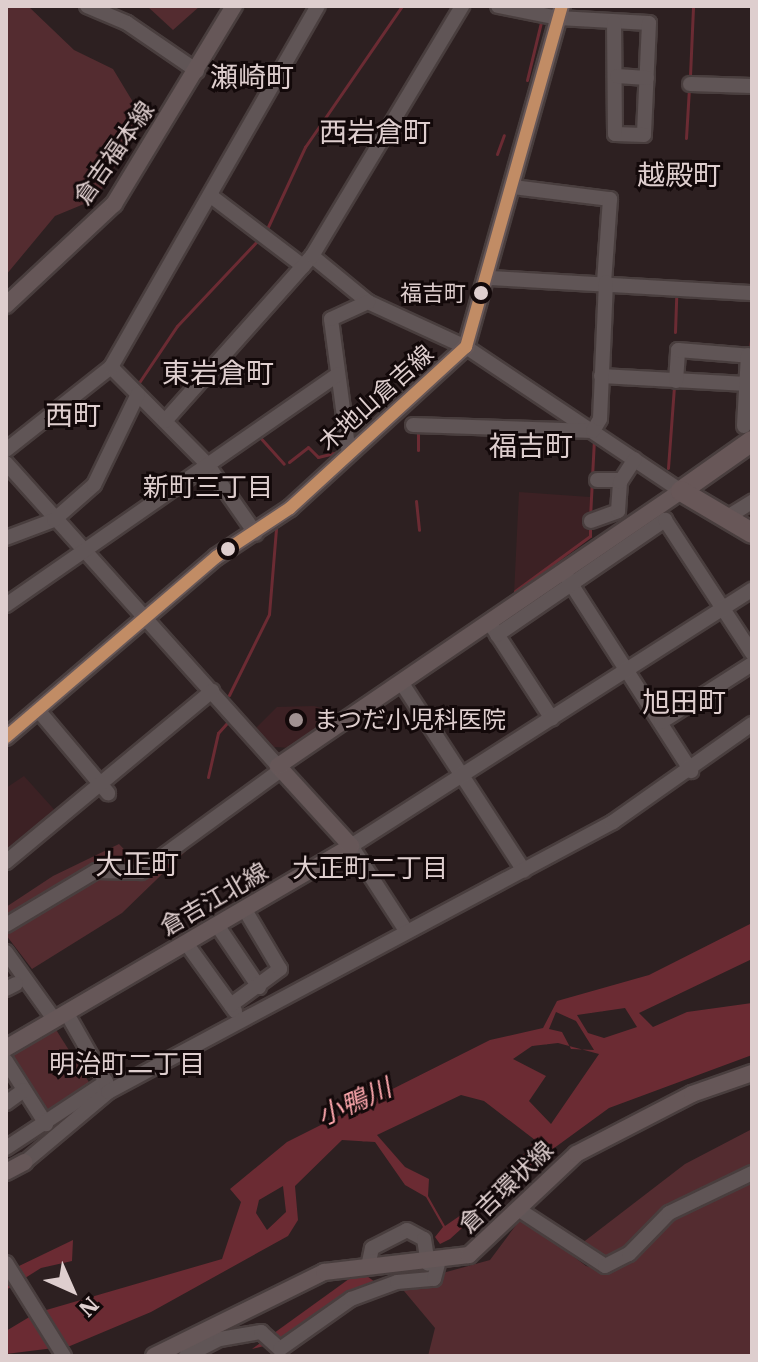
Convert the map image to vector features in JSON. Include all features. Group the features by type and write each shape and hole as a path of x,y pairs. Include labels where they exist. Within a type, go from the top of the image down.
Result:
{"highway":[{"path":"748,433 681,491 752,533"}],"main road":[{"name":"倉吉福本線","path":"6,305 114,204 234,6"},
{"name":"木地山倉吉線","path":"6,737 216,557 256,534 466,347 489,278 560,12"},
{"path":"351,846 280,768 401,682 493,628 567,577 681,491"},
{"name":"倉吉江北線","path":"6,1048 351,846"},
{"name":"倉吉環状線","path":"154,1356 324,1272 369,1262 433,1264 484,1245 553,1171 604,1137 752,1073"},
{"path":"6,1172 25,1162"}],"street":[{"path":"87,6 127,23 197,71"},
{"path":"6,450 111,367 318,6"},
{"path":"165,421 308,261 462,6"},
{"path":"498,6 560,12 614,23 649,23 644,135 615,134 617,76 614,23"},
{"path":"617,76 647,78"},
{"path":"690,84 752,86"},
{"path":"513,187 610,199 600,419 593,431"},
{"path":"211,196 368,302 466,347 681,491"},
{"path":"489,278 605,282 752,293"},
{"path":"349,454 331,319 368,302"},
{"path":"676,381 678,350 750,356 748,433"},
{"path":"111,367 207,464 256,534"},
{"path":"6,605 80,547 338,374"},
{"path":"601,376 747,384"},
{"path":"6,538 54,520 94,485 138,394"},
{"path":"413,425 593,431"},
{"path":"591,521 618,511 621,480 635,459"},
{"path":"6,463 280,768 141,872 85,875 6,925"},
{"path":"597,480 621,480"},
{"path":"726,518 752,502"},
{"path":"691,771 567,577 665,520 752,653"},
{"path":"405,929 351,846 752,590"},
{"path":"493,628 552,719"},
{"path":"661,722 752,664"},
{"path":"401,682 524,871"},
{"path":"6,862 105,790 212,691"},
{"path":"38,710 105,790"},
{"path":"6,1148 107,1087 405,929 524,871 691,771 752,724"},
{"path":"231,1005 259,987 280,964 245,910"},
{"path":"217,925 259,987"},
{"path":"186,943 240,1018"},
{"path":"6,952 60,1016 107,1087"},
{"path":"6,1061 46,1124"},
{"path":"25,1162 107,1087"},
{"path":"6,1103 24,1090"},
{"path":"518,1209 605,1266 629,1254 669,1213 752,1173"},
{"path":"174,1356 203,1345 261,1332 280,1349 322,1318 397,1282 434,1279 433,1264 424,1239 407,1230 372,1248 369,1262"},
{"path":"6,1263 64,1356"},
{"path":"313,1305 322,1318"},
{"path":"186,1356 203,1345"}],"shaded area":[{"path":"6,6 28,6 74,50 113,69 136,107 134,134 96,199 55,216 6,275"},
{"path":"147,6 200,6 173,30"},
{"path":"519,492 590,497 589,539 514,594"},
{"name":"まつだ小児科医院","path":"314,706 339,713 291,748 274,747 256,728 277,707"},
{"path":"24,776 60,816 6,856 6,788"},
{"path":"178,841 186,851 122,913 32,969 6,935 6,907 53,876 119,844 141,867"},
{"path":"752,923 752,959 639,1013 653,1027 687,1012 752,1003 752,1055 609,1108 535,1162 450,1239 440,1244 435,1237 443,1227 426,1197 405,1185 375,1142 342,1140 295,1186 298,1220 288,1236 151,1312 70,1346 6,1354 6,1331 36,1313 222,1259 241,1202 230,1189 287,1142 490,1040 543,1028 557,1001 649,975","holes":["625,1008 637,1027 604,1038 588,1033 577,1015","556,1012 576,1021 594,1050 582,1049 599,1054 551,1124 529,1101 546,1076 513,1059 532,1046 558,1043 569,1046 562,1032 549,1029","461,1095 484,1101 535,1140 493,1193 445,1226 428,1196 429,1179 405,1167 377,1135","283,1186 286,1212 267,1230 256,1213 259,1200"]},
{"path":"55,1028 92,1087 47,1114 8,1055"},
{"path":"752,1129 752,1166 700,1191 628,1249 608,1260 577,1247 685,1164"},
{"path":"752,1176 752,1356 428,1356 435,1328 399,1285 490,1260 522,1217 586,1266 604,1270 660,1225"},
{"path":"73,1240 72,1261 41,1268 6,1290 19,1266"},
{"path":"360,1271 375,1282 281,1342 252,1349"}],"waterway":[{"path":"266,231 305,147 402,6"},
{"path":"690,76 693,6"},
{"path":"527,80 542,18"},
{"path":"686,138 689,87"},
{"path":"497,154 504,135"},
{"path":"136,387 177,326 259,239"},
{"path":"675,332 676,295"},
{"path":"750,350 752,330"},
{"path":"668,468 674,386"},
{"path":"418,430 418,450"},
{"path":"257,434 284,464"},
{"path":"592,477 594,440"},
{"path":"289,462 308,447 318,457 338,452"},
{"path":"590,517 592,484"},
{"path":"416,501 419,530"},
{"path":"8,530 46,515"},
{"path":"515,591 590,536 590,524"},
{"path":"229,695 269,614 276,528"},
{"path":"208,777 218,733 228,722"},
{"path":"239,1012 269,998"}],"transit line":[{"path":"6,737 216,557 290,508 466,347 562,6"}],"place":[{"name":"福吉町","path":"481,293"},
{"name":"まつだ小児科医院","path":"296,720"}],"district":[{"name":"瀬崎町","path":"252,77"},
{"name":"西岩倉町","path":"375,132"},
{"name":"越殿町","path":"679,175"},
{"name":"東岩倉町","path":"218,373"},
{"name":"西町","path":"73,415"},
{"name":"福吉町","path":"531,446"},
{"name":"新町三丁目","path":"208,487"},
{"name":"旭田町","path":"684,702"},
{"name":"大正町","path":"137,864"},
{"name":"大正町二丁目","path":"370,868"},
{"name":"明治町二丁目","path":"127,1064"}],"water label":[{"name":"小鴨川","path":"354,1102"}]}
